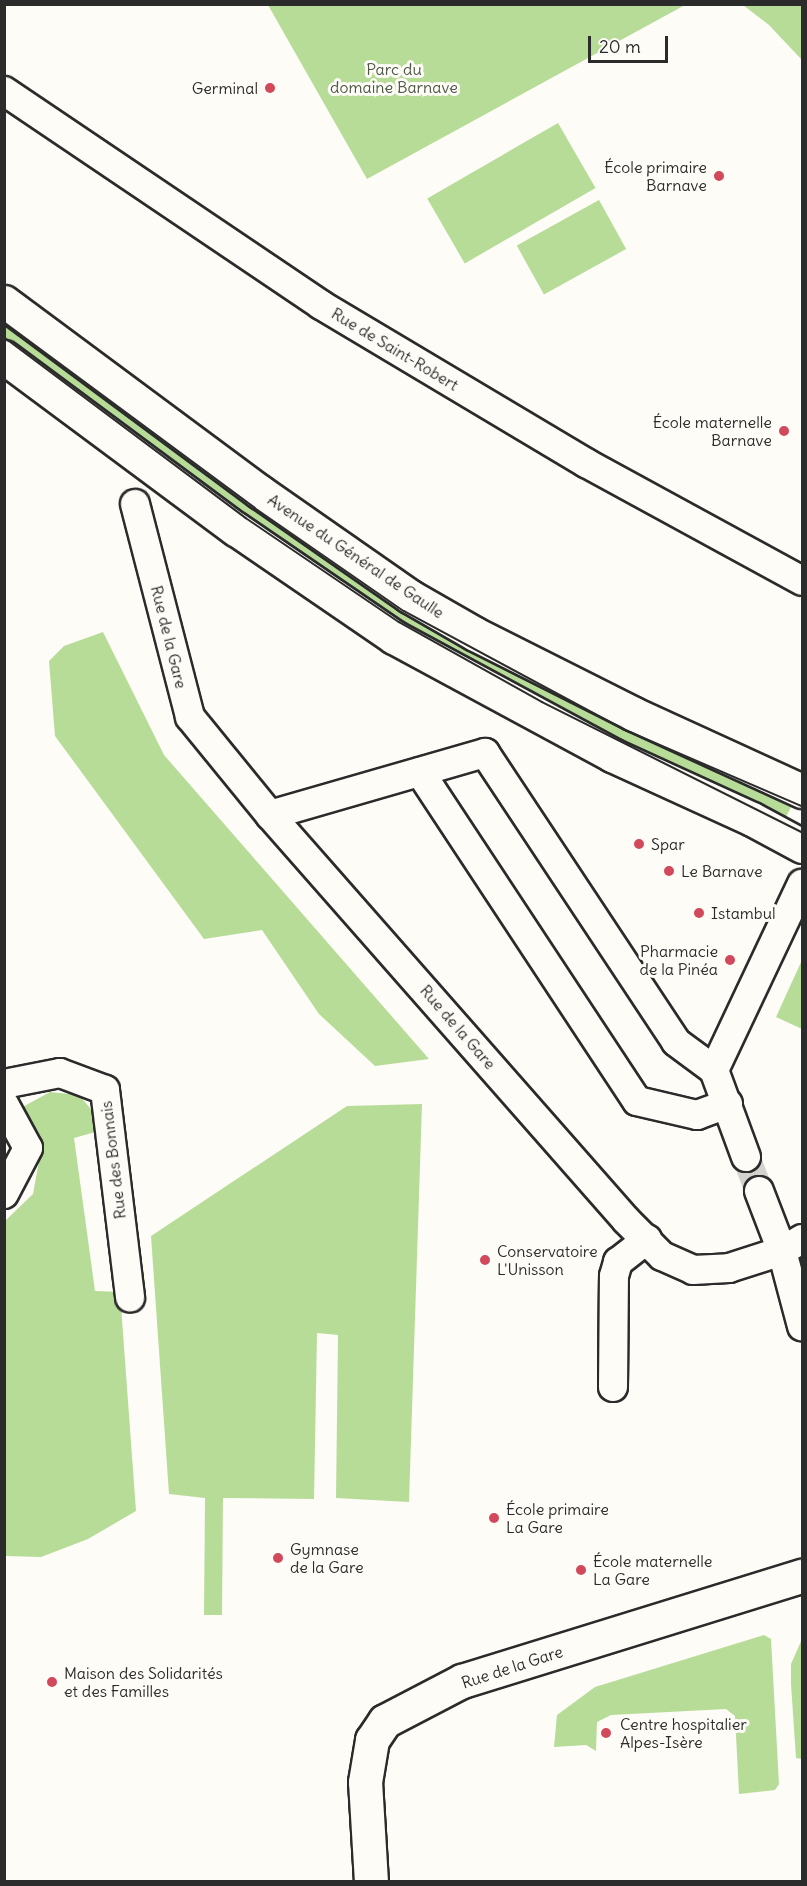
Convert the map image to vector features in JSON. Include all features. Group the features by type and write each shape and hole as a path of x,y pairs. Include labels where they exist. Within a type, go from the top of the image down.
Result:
{"main road":[{"name":"Avenue du Général de Gaulle","path":"4,302 251,485 410,597 475,634 634,714 802,790"},
{"path":"4,357 236,529 394,637 592,745 802,846"},
{"name":"Rue de la Gare","path":"372,1881 364,1782 372,1740 385,1721 462,1681 802,1576"}],"street":[{"name":"Rue de Saint-Robert","path":"4,91 321,305 586,463 802,581"},
{"name":"Rue de la Gare","path":"135,504 190,717 270,815 662,1256 693,1270 729,1268 792,1245"},
{"path":"270,815 485,753 676,1042 714,1070 746,1157"},
{"path":"420,772 637,1101 697,1115 728,1104"},
{"path":"714,1070 802,884"},
{"name":"Rue des Bonnais","path":"4,1084 60,1073 105,1090 130,1298"},
{"path":"4,1104 28,1148 4,1194"},
{"path":"759,1191 792,1245 802,1326"},
{"path":"613,1387 616,1269 618,1262 646,1239"}],"green space":[{"name":"Parc du domaine Barnave","path":"268,5 685,5 367,179"},
{"path":"743,5 802,5 802,60 769,25"},
{"path":"558,123 596,188 465,263 427,199"},
{"path":"599,200 626,249 544,295 517,246"},
{"path":"4,313 260,503 796,797 780,829 396,629 5,345"},
{"path":"103,632 164,755 429,1059 375,1066 319,1014 262,930 204,939 55,736 49,661 64,646"},
{"path":"802,960 802,1029 776,1017"},
{"path":"50,1092 79,1095 95,1114 99,1131 74,1138 95,1291 120,1292 136,1511 88,1539 41,1557 5,1556 5,1221 33,1194 39,1161 17,1110"},
{"path":"422,1104 409,1502 336,1498 338,1335 317,1333 314,1499 223,1498 222,1615 204,1615 205,1498 169,1494 151,1236 347,1106"},
{"path":"764,1635 771,1639 779,1784 775,1790 739,1794 735,1716 726,1709 611,1715 597,1722 596,1751 586,1745 554,1747 557,1715 595,1687"},
{"path":"802,1639 802,1759 796,1758 791,1664"}],"tunnel":[{"path":"746,1157 759,1191"}],"tram line":[{"path":"4,322 255,508 404,611 623,729 802,806"},
{"path":"4,337 246,518 399,622 542,702 802,832"}],"place":[{"name":"Germinal","path":"270,88"},
{"name":"École primaire Barnave","path":"719,176"},
{"name":"École maternelle Barnave","path":"784,431"},
{"name":"Spar","path":"639,844"},
{"name":"Le Barnave","path":"669,871"},
{"name":"Istambul","path":"699,913"},
{"name":"Pharmacie de la Pinéa","path":"730,960"},
{"name":"Conservatoire L'Unisson","path":"485,1260"},
{"name":"École primaire La Gare","path":"494,1518"},
{"name":"Gymnase de la Gare","path":"278,1558"},
{"name":"École maternelle La Gare","path":"581,1570"},
{"name":"Maison des Solidarités et des Familles","path":"52,1682"},
{"name":"Centre hospitalier Alpes-Isère","path":"606,1733"}]}
